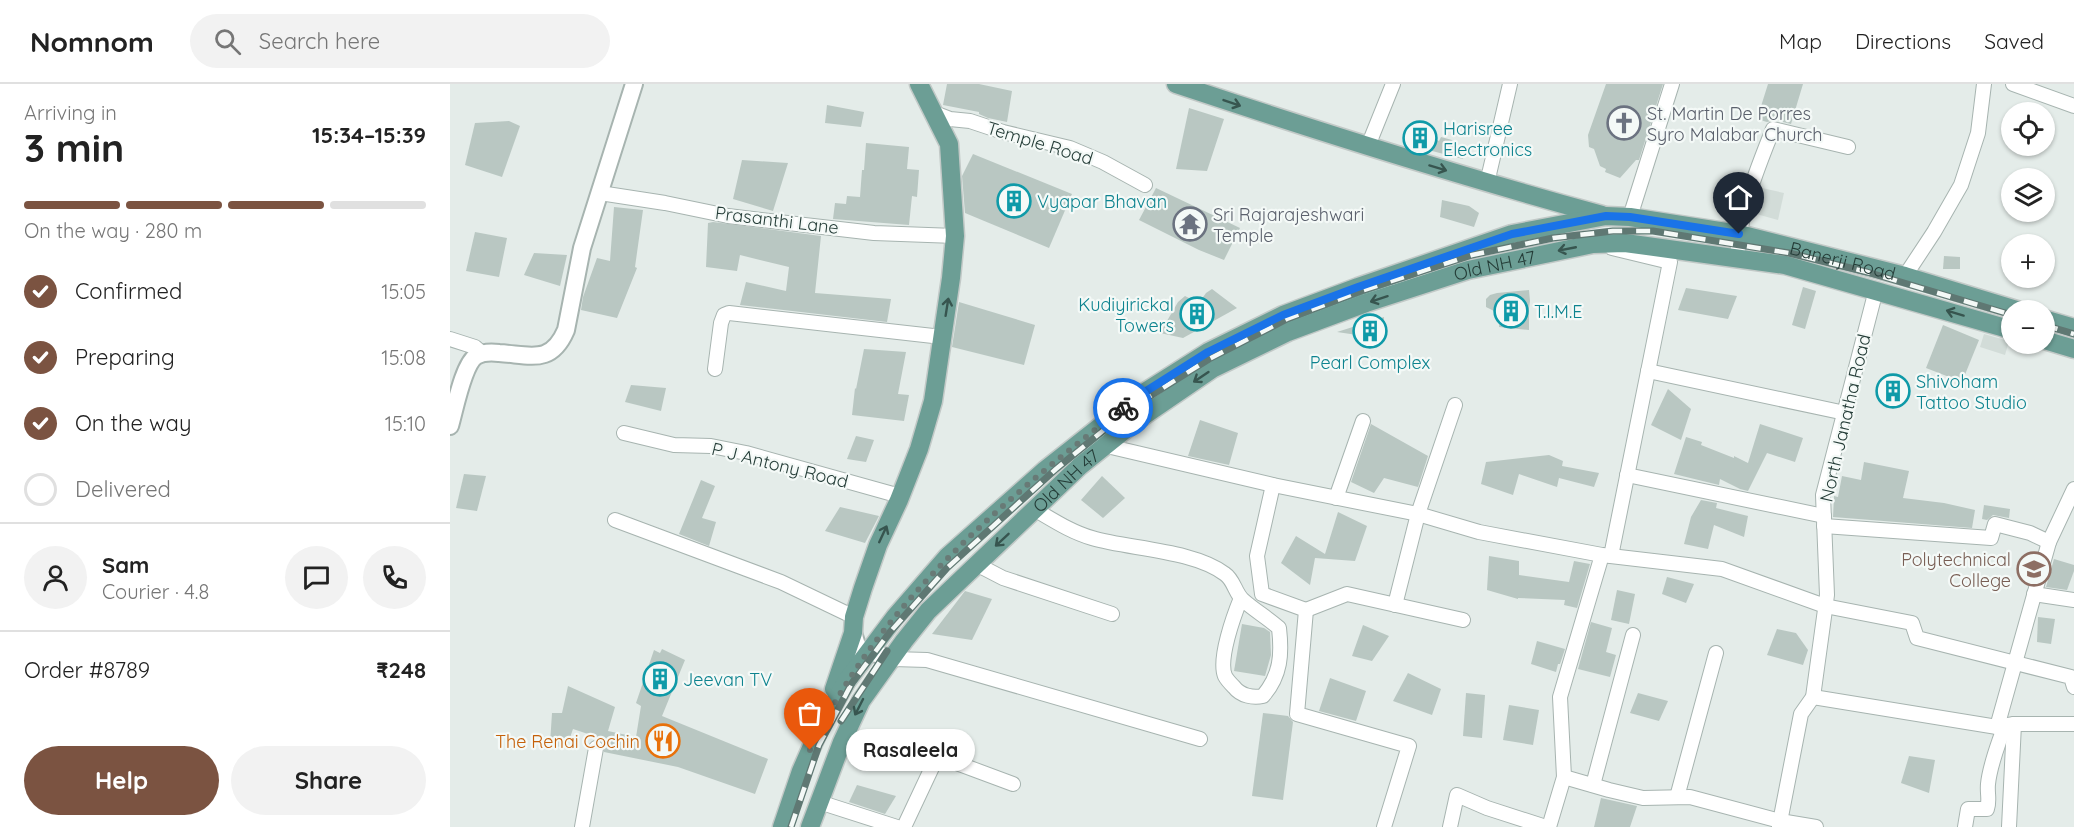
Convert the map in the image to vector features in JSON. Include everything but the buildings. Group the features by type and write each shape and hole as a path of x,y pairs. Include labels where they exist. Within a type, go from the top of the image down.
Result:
{"main road":[{"name":"Old NH 47","path":"782,827 801,771 819,730 878,545 919,449 933,401 955,236 949,144 919,84"},
{"name":"Old NH 47","path":"1176,84 1487,183 1606,216 1630,217"},
{"name":"Old NH 47","path":"819,730 846,682 867,652 948,556 1045,470 1140,395 1208,352 1283,315 1512,234 1606,216"},
{"name":"Banerji Road","path":"1630,217 1739,234 1905,276 2001,305"},
{"name":"Old NH 47","path":"810,827 842,742 861,701 893,659 903,641 928,611 1034,509 1080,466 1136,421 1212,369 1288,332 1366,303 1468,270 1593,244 1625,243"},
{"name":"Banerji Road","path":"1625,243 1785,265 2001,327"},
{"path":"2055,322 2074,328"},
{"path":"2055,343 2074,349"}],"street":[{"path":"450,426 466,370 475,357 487,352 543,356 560,343 566,330 582,248 634,84"},
{"path":"1368,146 1393,84"},
{"path":"1487,183 1510,84"},
{"path":"1630,217 1672,84"},
{"path":"1905,276 1961,185 1978,133 1984,84"},
{"path":"2013,84 2074,106"},
{"name":"Temple Road","path":"932,111 950,119 970,121 1003,132 1070,148 1103,162 1145,185"},
{"path":"1737,257 1739,234 1750,184 1773,129 1848,147"},
{"name":"Prasanthi Lane","path":"600,193 728,216 874,232 955,236"},
{"path":"1450,827 1457,795 1547,827 1564,777 1560,697 1606,556 1627,476 1670,262 1593,244"},
{"name":"North Janatha Road","path":"1779,824 1801,714 1813,697 1827,595 1823,495 1876,290"},
{"path":"715,369 721,323 724,315 729,314 942,337"},
{"path":"450,339 475,347 483,354"},
{"path":"1648,371 1845,413"},
{"path":"1395,605 1418,514 1455,405"},
{"path":"1336,498 1363,421"},
{"name":"P J Antony Road","path":"624,433 674,445 711,446 746,453 900,496"},
{"path":"1107,446 1273,485 1418,514 1479,532 1606,556 1722,569 1825,606 1912,623 1917,638 2071,677 2074,687"},
{"path":"1627,476 1824,521 1991,538 1995,524 2030,533 2049,542"},
{"path":"1273,485 1257,556 1262,594 1306,610 1347,594 1463,620"},
{"path":"1965,827 1968,809 1988,809 1988,786 1992,764 2005,726 2015,663 2049,542 2074,489"},
{"path":"1034,509 1072,532 1200,562 1225,574 1241,598 1279,628 1281,648 1274,684 1263,696 1255,698 1238,692 1224,676 1227,643 1241,598"},
{"path":"615,520 781,582 854,625 858,648 867,652 893,659 927,660 1200,739"},
{"path":"976,564 1003,578 1112,614"},
{"path":"2034,594 2074,600"},
{"path":"1306,610 1297,714 1409,746 1384,827"},
{"path":"1593,785 1633,635"},
{"path":"1677,797 1716,653"},
{"path":"1813,697 2005,726 2074,724"},
{"path":"2005,726 2008,827"},
{"path":"582,827 596,748"},
{"path":"904,827 935,761 943,758 1013,784"},
{"path":"1564,777 1643,798 1690,797 1779,824 1816,827"},
{"path":"819,801 897,827"}],"shaded area":[{"path":"1753,186 1784,193 1778,220 1749,212"},
{"path":"1984,334 2001,339 2001,354 1980,347"}],"railway":[{"path":"791,827 819,745 852,683 890,632 947,568 1056,469 1131,408 1209,359 1287,319 1361,291 1472,255 1553,238 1613,231 1653,231 1789,253 1867,272 2001,312"},
{"path":"2055,328 2074,334"},
{"path":"841,721 887,651"}],"way so far":[{"path":"810,750 846,682 867,652 948,556 1045,470 1123,408"}],"place":[{"name":"St. Martin De Porres Syro Malabar Church","path":"1624,123"},
{"name":"Harisree Electronics","path":"1420,138"},
{"name":"Vyapar Bhavan","path":"1014,201"},
{"name":"Sri Rajarajeshwari Temple","path":"1190,224"},
{"name":"T.I.M.E","path":"1511,311"},
{"name":"Kudiyirickal Towers","path":"1197,314"},
{"name":"Pearl Complex","path":"1370,331"},
{"name":"Shivoham Tattoo Studio","path":"1893,391"},
{"name":"Polytechnical College","path":"2034,569"},
{"name":"Jeevan TV","path":"660,679"},
{"name":"The Renai Cochin","path":"663,741"},
{"name":"Rasaleela","path":"810,750"}],"route":[{"path":"1123,408 1208,352 1283,315 1512,234 1606,216 1630,217 1739,234"}]}
